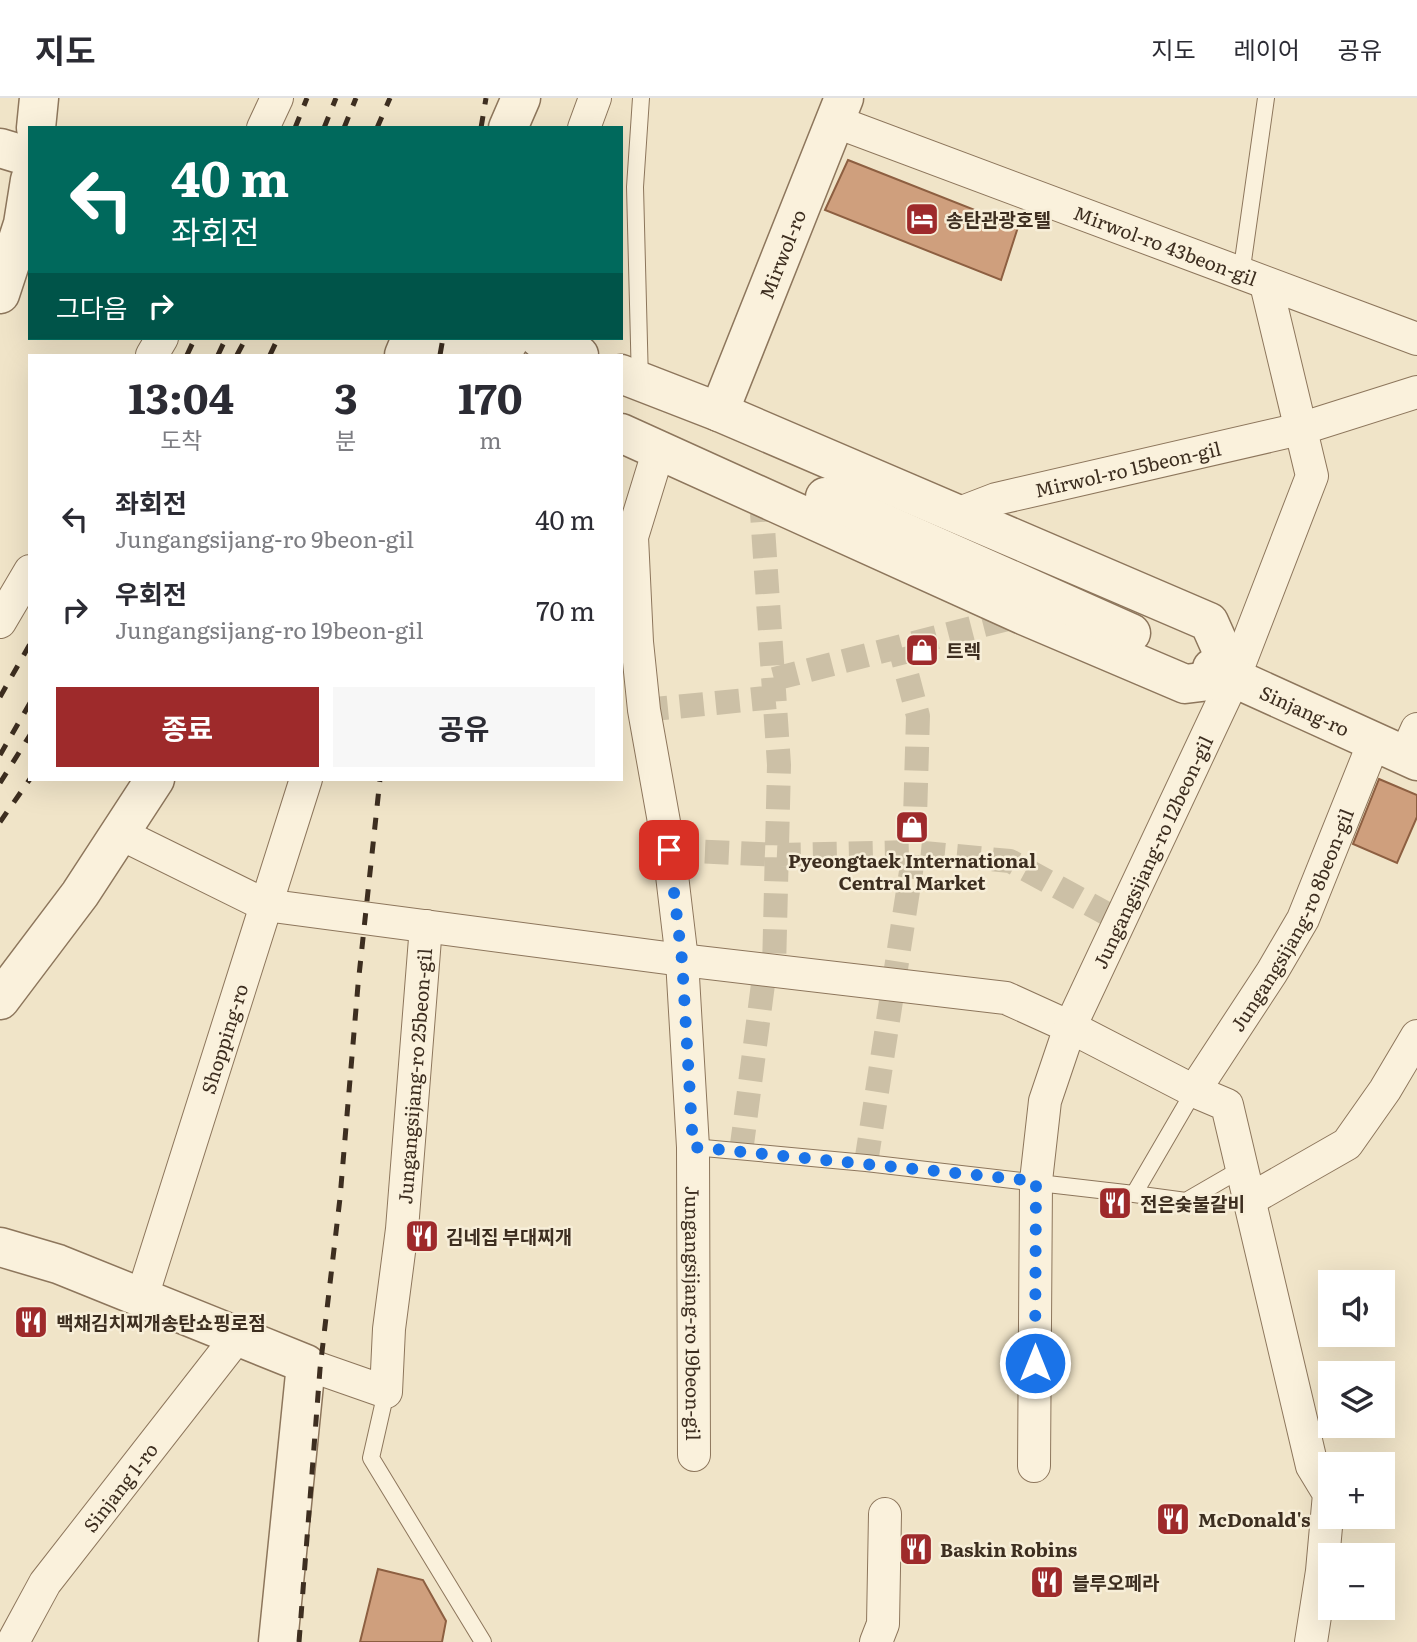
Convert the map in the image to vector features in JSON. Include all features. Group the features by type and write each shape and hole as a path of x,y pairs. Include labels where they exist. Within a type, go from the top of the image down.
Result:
{"street":[{"path":"36,126 39,98"},
{"path":"265,126 277,98"},
{"path":"509,126 521,98"},
{"path":"585,126 595,98"},
{"name":"Mirwol-ro 43beon-gil","path":"839,109 1254,279 1417,339"},
{"name":"Mirwol-ro","path":"719,412 839,109"},
{"path":"0,148 28,156"},
{"path":"0,294 23,224 28,193"},
{"path":"1234,678 1312,476 1254,279"},
{"path":"437,340 471,354"},
{"path":"469,340 502,354"},
{"path":"543,340 577,354"},
{"path":"627,388 719,412 1209,622 1234,678"},
{"name":"Sinjang-ro","path":"627,388 1193,660 1403,747"},
{"name":"Mirwol-ro 15beon-gil","path":"957,514 996,499 1300,429 1417,392"},
{"path":"623,434 1023,615 1185,684 1234,678"},
{"name":"Jungangsijang-ro 19beon-gil","path":"659,449 632,537 635,615 644,710 669,850 682,960 693,1147 694,1455"},
{"path":"0,622 28,574"},
{"name":"Jungangsijang-ro 12beon-gil","path":"1034,1466 1036,1181 1045,1101 1070,1027 1234,678"},
{"name":"Jungangsijang-ro 8beon-gil","path":"1194,1091 1272,972 1403,747"},
{"path":"0,1000 79,894 154,781"},
{"name":"Shopping-ro","path":"142,1297 305,781"},
{"path":"121,834 265,905 682,960 1006,998 1227,1105 1312,1466 1329,1494 1322,1571 1311,1642"},
{"name":"Jungangsijang-ro 25beon-gil","path":"386,1392 389,1329 401,1229 426,926"},
{"path":"1249,1200 1347,1144 1385,1090 1417,1036"},
{"path":"0,1247 58,1264 306,1364 386,1392"},
{"name":"Sinjang 1-ro","path":"13,1642 45,1583 237,1336"},
{"path":"278,1642 306,1364"},
{"path":"876,1642 883,1624 885,1514"}],"lane":[{"path":"627,388 641,98"},
{"path":"1254,279 1266,98"},
{"path":"1134,1194 1194,1091"},
{"path":"693,1147 1036,1181 1186,1201 1243,1168"},
{"path":"386,1392 371,1458 483,1642"}],"building":[{"name":"송탄관광호텔","path":"848,160 1018,227 1001,280 825,210"},
{"path":"1379,779 1417,795 1417,817 1397,863 1353,844"},
{"path":"378,1569 423,1580 446,1621 442,1642 360,1642"}],"tunnel":[{"path":"761,498 779,765 774,969"},
{"path":"774,679 1023,615"},
{"path":"866,1163 914,852 918,716 900,648"},
{"path":"644,710 776,697"},
{"path":"669,850 779,855 914,852 1010,861 1120,921"},
{"path":"741,1152 765,969"}],"railway":[{"path":"296,126 307,98"},
{"path":"325,126 336,98"},
{"path":"345,126 356,98"},
{"path":"378,126 390,98"},
{"path":"481,126 486,98"},
{"path":"187,354 194,340"},
{"path":"218,354 225,340"},
{"path":"238,354 245,340"},
{"path":"270,354 277,340"},
{"path":"440,354 443,340"},
{"path":"0,697 28,648"},
{"path":"0,755 28,706"},
{"path":"0,783 28,738"},
{"path":"0,822 29,781"},
{"path":"299,1642 320,1369 340,1198 358,985 380,781"}],"place":[{"name":"송탄관광호텔","path":"922,219"},
{"name":"트렉","path":"922,650"},
{"name":"Pyeongtaek International Central Market","path":"912,827"},
{"name":"전은숮불갈비","path":"1115,1203"},
{"name":"김네집 부대찌개","path":"422,1236"},
{"name":"백채김치찌개송탄쇼핑로점","path":"31,1322"},
{"name":"McDonald's","path":"1173,1519"},
{"name":"Baskin Robins","path":"916,1549"},
{"name":"블루오페라","path":"1047,1582"}],"route":[{"path":"669,850 682,960 693,1147 1036,1181 1035,1363"}]}
